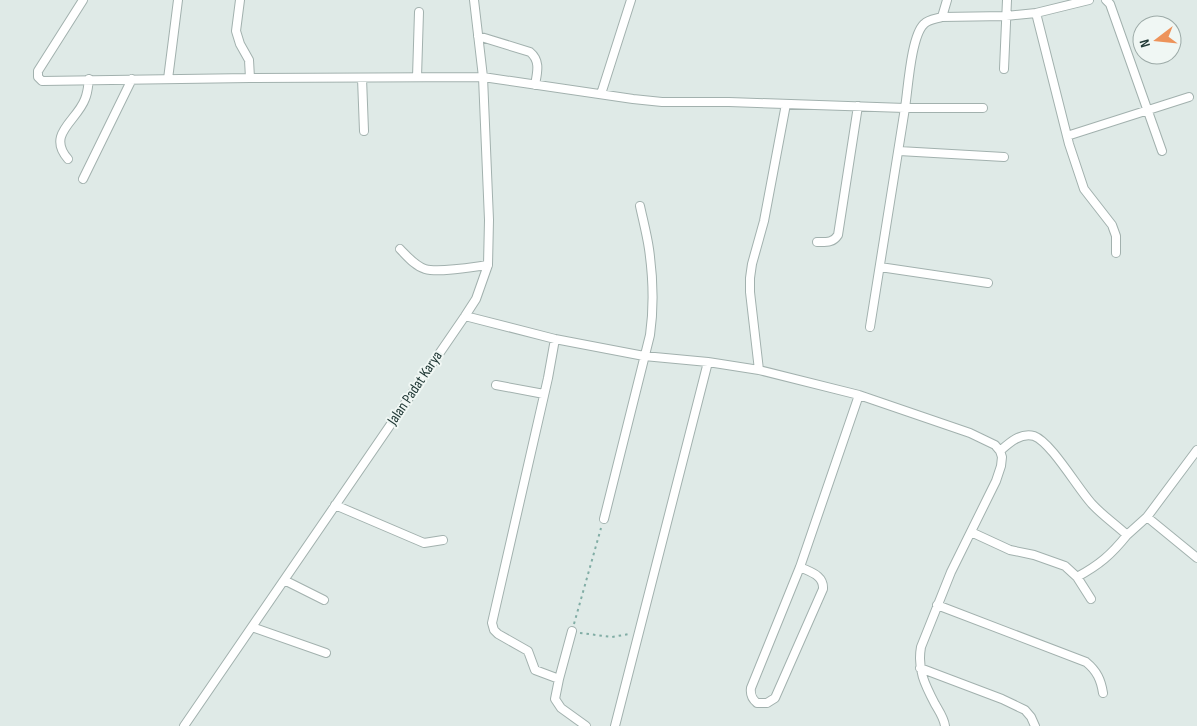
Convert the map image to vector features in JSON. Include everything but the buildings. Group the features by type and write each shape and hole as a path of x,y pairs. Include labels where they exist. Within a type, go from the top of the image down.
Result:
{"street":[{"path":"83,0 42,64 38,74 42,81 89,79 483,77 662,102 983,108"},
{"path":"168,79 178,0"},
{"path":"240,0 236,31 240,44 249,60 250,78"},
{"name":"Jalan Padat Karya","path":"184,726 476,299 488,265 489,220 483,77 474,0"},
{"path":"601,94 631,0"},
{"path":"942,17 946,0"},
{"path":"1004,69 1007,0"},
{"path":"870,327 915,43 924,24 942,17 1006,16 1036,13 1089,0"},
{"path":"1106,0 1110,4 1162,151"},
{"path":"417,77 419,12"},
{"path":"1036,13 1067,136 1084,189 1112,225 1116,236 1116,253"},
{"path":"478,36 530,52 534,55 538,64 535,84"},
{"path":"362,78 364,131"},
{"path":"68,159 59,146 60,137 85,100 89,79"},
{"path":"83,179 132,79"},
{"path":"1067,136 1188,97"},
{"path":"759,370 750,278 764,221 786,104"},
{"path":"817,242 830,242 838,235 858,106"},
{"path":"899,151 1004,157"},
{"path":"604,519 650,335 653,300 649,248 640,206"},
{"path":"400,249 424,269 446,270 488,265"},
{"path":"880,267 988,283"},
{"path":"465,316 555,339 644,356 708,362 759,370 859,395 970,433 995,445 1002,457 996,481 970,532 937,605 919,657 923,680 941,713 944,726"},
{"path":"555,339 492,627 498,634 528,650 535,670 559,679"},
{"path":"615,726 708,362"},
{"path":"496,385 544,394"},
{"path":"800,567 820,577 823,589 775,698 767,703 757,703 753,700 750,693 751,688 800,567 859,395"},
{"path":"1000,451 1020,437 1032,436 1037,438 1055,457 1092,505 1127,534"},
{"path":"1077,577 1100,564 1116,549 1127,534 1148,517 1197,450"},
{"path":"335,505 424,543 443,540"},
{"path":"1148,517 1197,558"},
{"path":"970,532 1010,550 1034,555 1065,566 1077,577 1091,598"},
{"path":"284,580 324,600"},
{"path":"937,605 1086,662 1098,676 1103,693"},
{"path":"252,627 326,653"},
{"path":"572,631 559,679 556,694 557,704 586,726"},
{"path":"920,668 1002,699 1025,710 1035,726"}],"path":[{"path":"604,519 572,631 612,637 639,632"}]}
